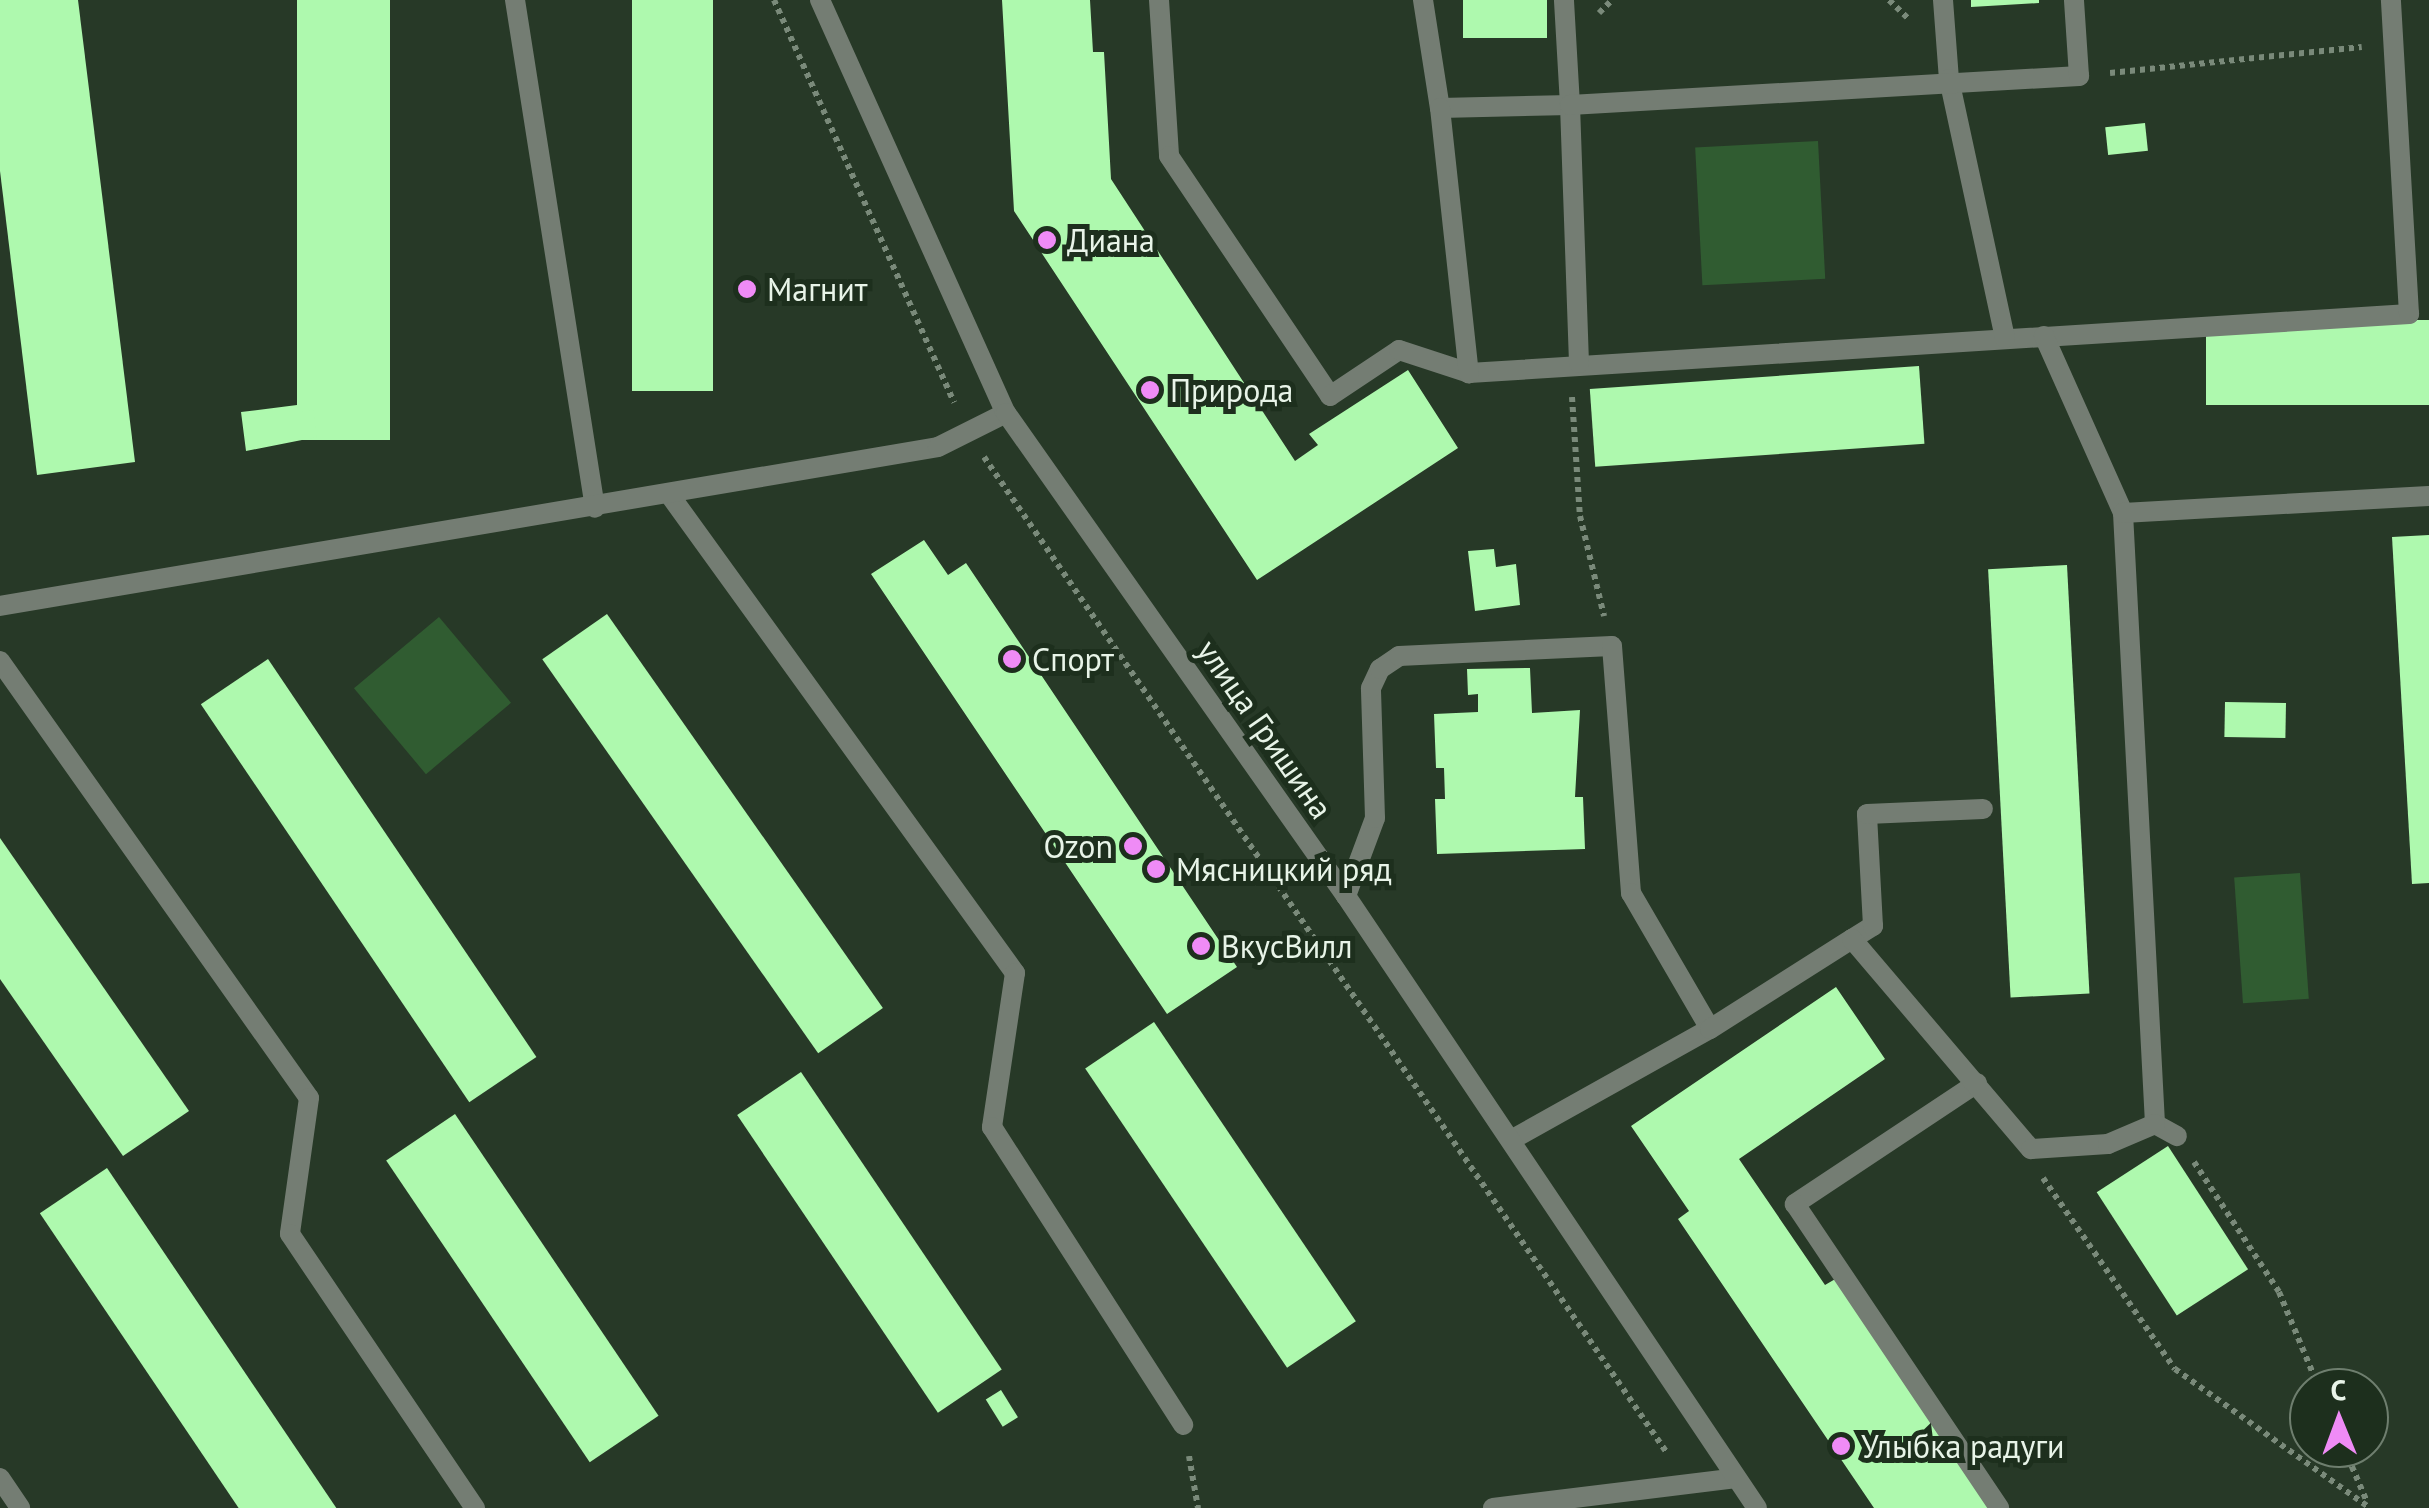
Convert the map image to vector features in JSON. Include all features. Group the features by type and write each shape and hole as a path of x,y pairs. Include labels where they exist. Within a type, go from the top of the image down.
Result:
{"street":[{"path":"516,0 595,508"},
{"name":"улица Гришина","path":"820,0 1006,413 1346,896 1756,1508"},
{"path":"1159,0 1169,156 1330,396 1399,350 1469,373 2409,314 2390,0"},
{"path":"1423,0 1440,108 1469,373"},
{"path":"1564,0 1570,106 1574,365"},
{"path":"1943,0 1949,79 2004,338"},
{"path":"1440,108 1570,106 1949,79 2080,76 2074,0"},
{"path":"2044,336 2123,513 2156,1124"},
{"path":"0,606 938,447 1006,413"},
{"path":"668,494 1015,973 992,1127 1184,1425"},
{"path":"2123,513 2429,496"},
{"path":"1346,896 1376,818 1371,688 1380,670 1399,656 1612,646 1631,893 1710,1029"},
{"path":"0,661 309,1098 290,1234 474,1508"},
{"path":"1511,1140 1710,1029 1872,926 1867,814 1982,809"},
{"path":"1852,939 2032,1149 2108,1144 2156,1124"},
{"path":"1977,1083 1796,1204 1999,1508"},
{"path":"2156,1124 2177,1136"},
{"path":"0,1478 20,1508"},
{"path":"1493,1508 1736,1478"}],"path":[{"path":"2080,76 2394,44"},
{"path":"1574,365 1580,516 1612,646"},
{"path":"2177,1136 2280,1292 2311,1368"},
{"path":"2032,1162 2176,1369 2369,1507"},
{"path":"1184,1425 1198,1508"},
{"path":"2352,1468 2369,1507"}],"green space":[{"path":"1818,141 1825,279 1702,285 1695,147"},
{"path":"439,617 511,703 426,774 354,688"},
{"path":"2300,873 2309,999 2243,1003 2234,878"}],"building":[{"path":"0,0 78,0 135,462 37,475 0,171"},
{"path":"297,0 390,0 390,440 297,440"},
{"path":"632,0 713,0 713,391 632,391"},
{"path":"1002,0 1090,0 1093,52 1104,52 1111,179 1295,461 1318,445 1309,434 1408,370 1458,448 1257,580 1014,211"},
{"path":"1463,0 1547,0 1547,38 1463,38"},
{"path":"1971,0 2039,0 2039,3 1971,7"},
{"path":"2145,123 2148,151 2108,155 2105,127"},
{"path":"2206,320 2429,320 2429,405 2206,405"},
{"path":"1919,366 1924,444 1595,467 1590,389"},
{"path":"297,405 298,412 314,410 317,437 246,451 241,412"},
{"path":"2429,535 2429,883 2412,884 2392,537"},
{"path":"924,540 948,575 966,563 1237,967 1167,1014 871,574"},
{"path":"1494,549 1496,567 1516,564 1520,605 1475,611 1468,551"},
{"path":"2067,565 2089,993 2011,998 1988,569"},
{"path":"607,614 883,1008 818,1053 542,659"},
{"path":"268,659 536,1057 469,1102 201,704"},
{"path":"1530,668 1532,713 1580,710 1575,797 1583,797 1585,849 1437,854 1435,799 1445,799 1444,768 1436,768 1434,714 1478,712 1478,694 1468,695 1467,669"},
{"path":"2225,702 2286,703 2285,738 2224,737"},
{"path":"0,838 189,1111 123,1156 0,979"},
{"path":"1836,987 1885,1059 1739,1159 1825,1285 1837,1278 1995,1508 1874,1508 1678,1219 1689,1211 1631,1126"},
{"path":"1154,1022 1356,1321 1287,1368 1085,1068"},
{"path":"801,1072 1002,1370 938,1413 737,1115"},
{"path":"455,1114 659,1416 590,1462 386,1160"},
{"path":"2168,1146 2248,1269 2177,1316 2097,1192"},
{"path":"107,1168 336,1508 239,1508 40,1213"},
{"path":"1001,1390 1018,1417 1003,1427 986,1400"}],"place":[{"name":"Диана","path":"1047,240"},
{"name":"Магнит","path":"747,289"},
{"name":"Природа","path":"1150,390"},
{"name":"Спорт","path":"1012,659"},
{"name":"Ozon","path":"1133,846"},
{"name":"Мясницкий ряд","path":"1156,869"},
{"name":"ВкусВилл","path":"1201,946"},
{"name":"Улыбка радуги","path":"1841,1446"}]}
